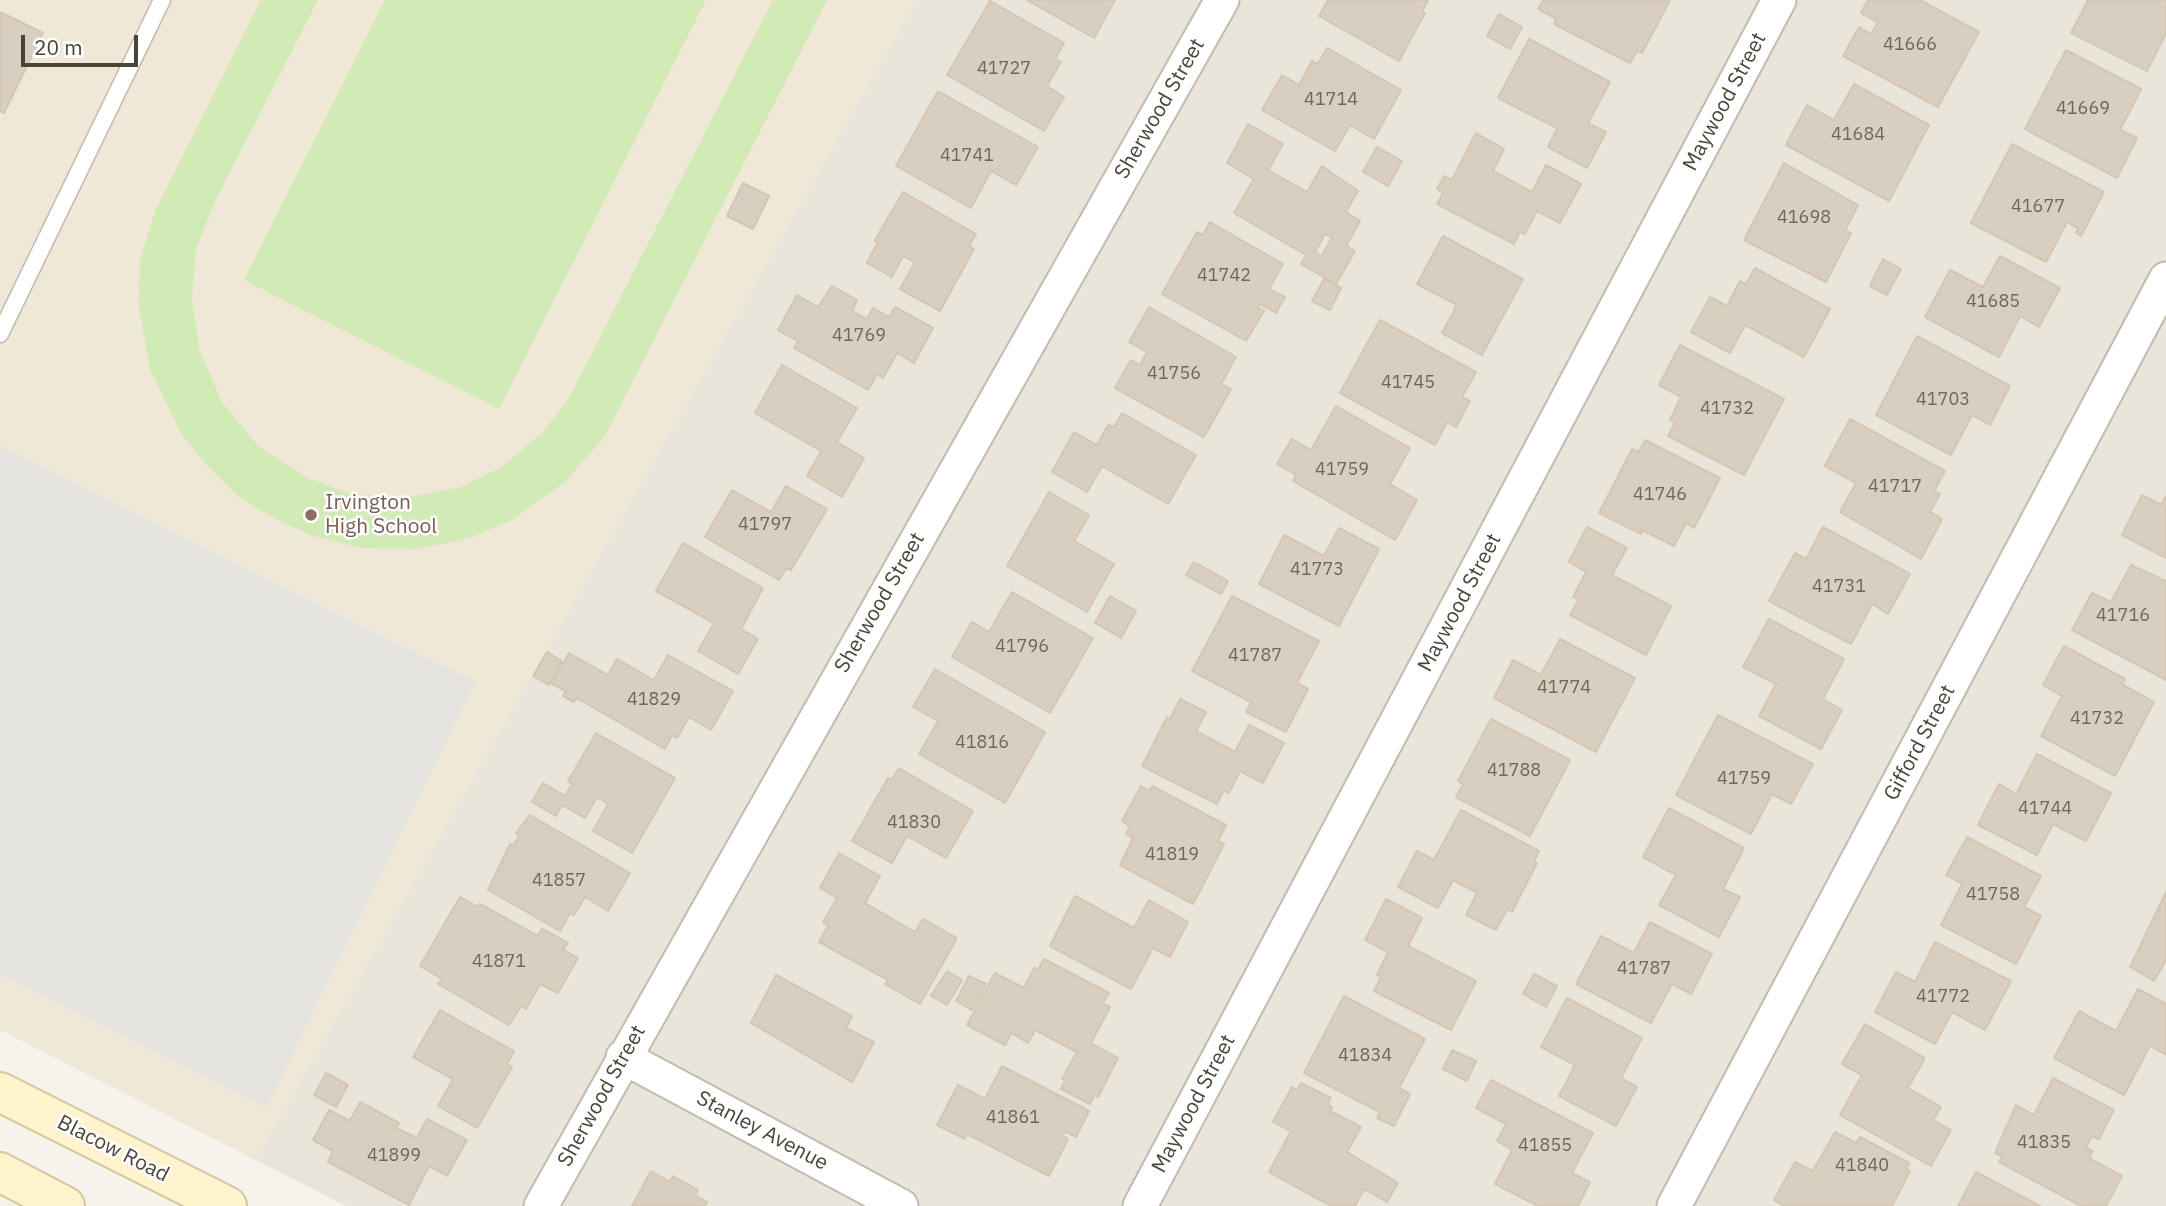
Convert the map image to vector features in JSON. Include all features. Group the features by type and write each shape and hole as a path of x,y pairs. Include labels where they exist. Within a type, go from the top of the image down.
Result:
{"main road":[{"name":"Blacow Road","path":"0,1093 227,1206"},
{"path":"0,1172 65,1206"}],"street":[{"name":"Sherwood Street","path":"541,1206 1222,0"},
{"name":"Maywood Street","path":"1140,1206 1779,0"},
{"name":"Gifford Street","path":"1674,1206 2166,279"},
{"name":"Stanley Avenue","path":"623,1057 901,1206"}],"lane":[{"path":"0,334 162,0"}],"shaded area":[{"name":"Irvington High School","path":"0,0 916,0 255,1160 0,1030"},
{"path":"916,0 2166,0 2166,1206 346,1206 255,1160"},
{"path":"0,446 475,682 266,1108 0,975"}],"green space":[{"path":"261,0 318,0 215,201 196,249 192,299 199,348 221,401 258,446 308,478 351,494 404,498 461,487 500,468 543,432 569,398 773,0 827,0 605,436 566,481 512,520 470,538 419,549 361,548 310,535 270,516 238,496 203,461 181,433 150,369 139,308 140,259 156,209"},
{"path":"385,0 706,0 499,409 244,280"}],"building":[{"path":"1027,0 1115,0 1094,38"},
{"path":"1328,0 1428,0 1422,11 1425,13 1399,61 1319,16"},
{"path":"1543,0 1670,0 1642,53 1637,51 1630,63 1554,24 1556,19 1538,9"},
{"path":"1868,0 1920,0 1979,32 1938,107 1843,56 1859,27 1871,34 1878,22 1861,13"},
{"path":"2088,0 2166,0 2166,33 2147,71 2071,33"},
{"path":"990,1 1064,43 1055,59 1061,62 1047,86 1064,97 1044,131 947,75"},
{"path":"0,12 43,33 4,113 0,111"},
{"path":"1499,14 1522,27 1510,49 1487,36"},
{"path":"1529,39 1610,82 1588,123 1606,132 1587,168 1548,147 1557,128 1498,98"},
{"path":"1327,48 1401,90 1374,139 1350,125 1335,151 1262,110 1282,75 1299,85 1312,61 1318,64"},
{"path":"2066,50 2141,89 2120,130 2137,138 2117,178 2025,129"},
{"path":"1854,84 1929,125 1889,201 1786,145 1807,105 1834,120"},
{"path":"938,91 1038,147 1016,185 991,171 971,208 896,166"},
{"path":"1248,124 1283,144 1268,170 1307,192 1322,166 1358,191 1346,212 1360,221 1346,246 1355,251 1336,284 1301,264 1306,255 1234,213 1254,179 1227,163","holes":["1325,234 1332,237 1322,256 1315,252"]},
{"path":"1476,133 1504,149 1493,171 1532,192 1546,165 1581,184 1560,223 1537,211 1525,234 1520,232 1514,244 1437,204 1443,193 1437,189 1444,176 1452,180"},
{"path":"2012,144 2104,192 2081,236 2076,233 2078,228 2067,222 2046,262 1971,223"},
{"path":"1377,147 1402,161 1388,186 1363,172"},
{"path":"1784,163 1858,205 1845,231 1851,233 1826,282 1744,240"},
{"path":"743,183 769,196 753,229 727,216"},
{"path":"903,192 976,234 969,246 974,249 940,311 900,289 915,262 903,256 892,277 867,263 878,242 875,240"},
{"path":"1210,222 1283,264 1269,289 1285,297 1276,313 1260,304 1258,308 1264,311 1246,341 1162,294 1197,232 1203,235"},
{"path":"1443,236 1523,279 1482,355 1442,333 1457,305 1417,284"},
{"path":"2000,256 2060,288 2039,327 2020,316 1999,357 1925,317 1950,270 1983,287"},
{"path":"1883,259 1901,269 1887,295 1870,286"},
{"path":"1755,268 1830,309 1804,357 1745,325 1730,353 1691,332 1710,297 1727,306 1740,281 1746,284"},
{"path":"1324,279 1341,288 1330,310 1312,301"},
{"path":"832,286 857,300 852,311 867,319 873,308 889,317 895,307 933,328 914,363 897,353 883,378 877,374 868,390 794,348 798,341 778,330 797,295 818,307"},
{"path":"1149,307 1236,357 1221,384 1231,389 1204,437 1115,388 1131,360 1140,365 1147,352 1129,342"},
{"path":"1380,320 1476,372 1462,397 1470,401 1456,427 1447,422 1435,445 1340,393"},
{"path":"1917,336 2010,386 1990,425 1972,415 1951,455 1876,415"},
{"path":"1680,345 1784,399 1744,475 1668,436 1675,422 1670,420 1681,397 1659,385"},
{"path":"782,365 857,408 837,442 864,458 842,497 807,476 821,451 755,413"},
{"path":"1336,406 1410,448 1390,484 1417,500 1395,540 1293,481 1296,475 1277,464 1292,439 1311,450"},
{"path":"1122,413 1196,455 1168,504 1102,466 1087,492 1052,472 1074,432 1097,445 1108,425 1114,427"},
{"path":"1850,419 1945,471 1934,491 1940,494 1930,512 1942,519 1921,559 1840,512 1856,483 1825,466"},
{"path":"1645,440 1720,478 1694,528 1686,523 1674,546 1642,530 1641,534 1599,513 1632,449 1639,452"},
{"path":"786,486 827,509 791,570 786,568 779,580 705,537 732,490 771,512"},
{"path":"1049,492 1089,515 1074,541 1114,564 1087,612 1007,566"},
{"path":"2142,495 2161,505 2166,496 2166,558 2122,535"},
{"path":"1587,527 1627,548 1612,575 1671,606 1646,655 1570,615 1579,599 1573,597 1586,572 1569,562"},
{"path":"1823,527 1910,574 1888,614 1872,604 1851,644 1769,601 1795,553 1806,559"},
{"path":"1339,528 1379,549 1339,626 1259,584 1284,535 1324,556"},
{"path":"683,543 763,588 741,629 758,639 738,674 698,651 714,623 656,591"},
{"path":"1194,562 1228,581 1221,594 1186,575"},
{"path":"2131,565 2166,581 2166,680 2072,630 2092,593 2111,602"},
{"path":"1012,592 1093,638 1050,713 952,657 972,622 989,632"},
{"path":"1110,596 1136,611 1121,638 1095,623"},
{"path":"1232,596 1319,641 1297,683 1308,689 1286,732 1246,712 1251,702 1192,671"},
{"path":"1769,619 1844,659 1823,699 1842,710 1821,749 1759,716 1776,684 1743,667"},
{"path":"1560,639 1635,678 1596,752 1494,698 1513,660 1541,675"},
{"path":"2064,646 2125,679 2122,684 2154,702 2115,776 2041,736 2062,696 2043,685"},
{"path":"547,652 562,661 549,685 533,676"},
{"path":"569,653 608,675 617,659 654,680 668,655 733,691 711,730 689,717 677,738 672,735 665,749 577,698 574,702 563,696 566,691 552,684"},
{"path":"935,669 1045,732 1005,803 919,754 938,721 913,707"},
{"path":"1180,699 1206,712 1196,731 1235,752 1249,725 1284,743 1263,783 1240,771 1229,793 1224,790 1217,804 1142,766 1167,717 1170,719"},
{"path":"1718,715 1813,764 1791,804 1772,794 1751,834 1676,795"},
{"path":"1491,719 1570,760 1530,836 1456,797 1463,784 1458,781"},
{"path":"596,733 675,778 632,853 593,831 608,804 597,797 585,818 562,805 556,816 532,802 543,783 565,796 572,784 568,781"},
{"path":"2037,754 2111,793 2086,841 2053,824 2037,855 1978,825 1999,784 2016,794"},
{"path":"899,768 973,811 946,858 907,836 892,863 852,841 888,778 892,780"},
{"path":"1141,786 1150,791 1152,786 1226,825 1218,841 1224,844 1193,904 1120,865 1133,838 1126,834 1130,826 1122,821"},
{"path":"1669,808 1744,848 1723,889 1740,897 1719,937 1659,905 1676,875 1643,857"},
{"path":"1461,810 1539,851 1534,861 1537,863 1512,912 1507,909 1496,930 1466,915 1477,893 1453,880 1438,908 1398,887 1417,851 1434,860"},
{"path":"530,815 630,873 608,911 585,897 574,915 570,913 560,931 488,890 510,844 513,846 519,836 516,833"},
{"path":"1967,837 2041,876 2024,907 2041,916 2016,964 1941,925 1962,884 1946,875"},
{"path":"839,853 880,876 865,903 915,932 923,919 957,938 920,1004 885,984 888,980 819,942 828,926 823,922 837,898 820,888"},
{"path":"2166,892 2166,960 2154,981 2130,967"},
{"path":"1075,896 1134,928 1149,900 1188,922 1170,957 1153,948 1131,989 1050,946"},
{"path":"460,897 478,907 480,904 538,936 542,929 568,943 563,950 578,958 558,993 540,984 526,1009 521,1006 509,1025 438,984 442,979 420,966"},
{"path":"1386,899 1422,918 1408,946 1476,981 1451,1030 1374,991 1381,977 1377,975 1388,952 1365,940"},
{"path":"1650,922 1712,954 1691,994 1672,984 1651,1023 1576,984 1601,936 1634,953"},
{"path":"1935,942 2011,981 1985,1030 1952,1012 1935,1044 1875,1012 1896,972 1915,982"},
{"path":"1044,959 1109,993 1103,1003 1110,1007 1091,1043 1118,1058 1098,1097 1094,1095 1090,1104 1061,1089 1065,1081 1062,1079 1077,1052 1035,1030 1028,1043 1011,1033 1005,1045 967,1025 995,973 1024,988 1034,968 1038,969"},
{"path":"947,971 962,980 947,1005 931,996"},
{"path":"1534,974 1557,986 1546,1007 1523,994"},
{"path":"776,975 852,1016 846,1028 874,1042 852,1082 751,1023"},
{"path":"969,976 986,984 972,1010 956,1001"},
{"path":"2138,989 2166,1004 2166,1055 2150,1046 2124,1095 2054,1058 2079,1011 2116,1031"},
{"path":"1344,996 1425,1039 1399,1088 1410,1094 1394,1126 1377,1118 1380,1112 1304,1073"},
{"path":"1567,998 1642,1038 1621,1078 1637,1087 1616,1126 1559,1096 1575,1065 1541,1047"},
{"path":"440,1010 514,1051 507,1064 512,1067 477,1128 438,1106 453,1079 413,1057"},
{"path":"1865,1024 1925,1058 1908,1088 1941,1107 1933,1120 1951,1130 1931,1166 1840,1115 1862,1075 1842,1064"},
{"path":"1452,1050 1476,1061 1467,1081 1443,1069"},
{"path":"1002,1066 1089,1111 1076,1137 1065,1131 1063,1136 1068,1139 1049,1176 967,1134 965,1139 937,1125 958,1085 985,1099"},
{"path":"326,1073 348,1085 336,1107 314,1095"},
{"path":"2053,1078 2114,1110 2099,1139 2092,1136 2086,1147 2093,1151 2089,1158 2122,1176 2106,1206 2081,1206 1999,1162 2002,1157 1995,1153 2016,1105 2034,1115"},
{"path":"1491,1080 1593,1133 1572,1173 1590,1182 1578,1206 1538,1206 1495,1184 1512,1150 1497,1141 1506,1124 1476,1108"},
{"path":"1301,1083 1331,1098 1327,1105 1332,1107 1330,1111 1361,1127 1347,1152 1398,1183 1387,1202 1364,1189 1355,1206 1331,1206 1269,1172 1291,1131 1273,1122 1292,1087 1297,1090"},
{"path":"360,1102 399,1123 396,1128 417,1138 427,1119 467,1140 447,1176 429,1166 409,1205 328,1162 333,1151 313,1140 329,1110 350,1121"},
{"path":"1835,1132 1856,1143 1860,1137 1909,1163 1906,1169 1910,1171 1892,1206 1784,1206 1774,1200 1795,1162 1813,1171"},
{"path":"651,1171 670,1182 673,1176 698,1190 695,1195 707,1202 705,1206 632,1206"},
{"path":"1976,1172 2040,1206 1958,1206"}],"place":[{"name":"Irvington High School","path":"311,515"}]}
